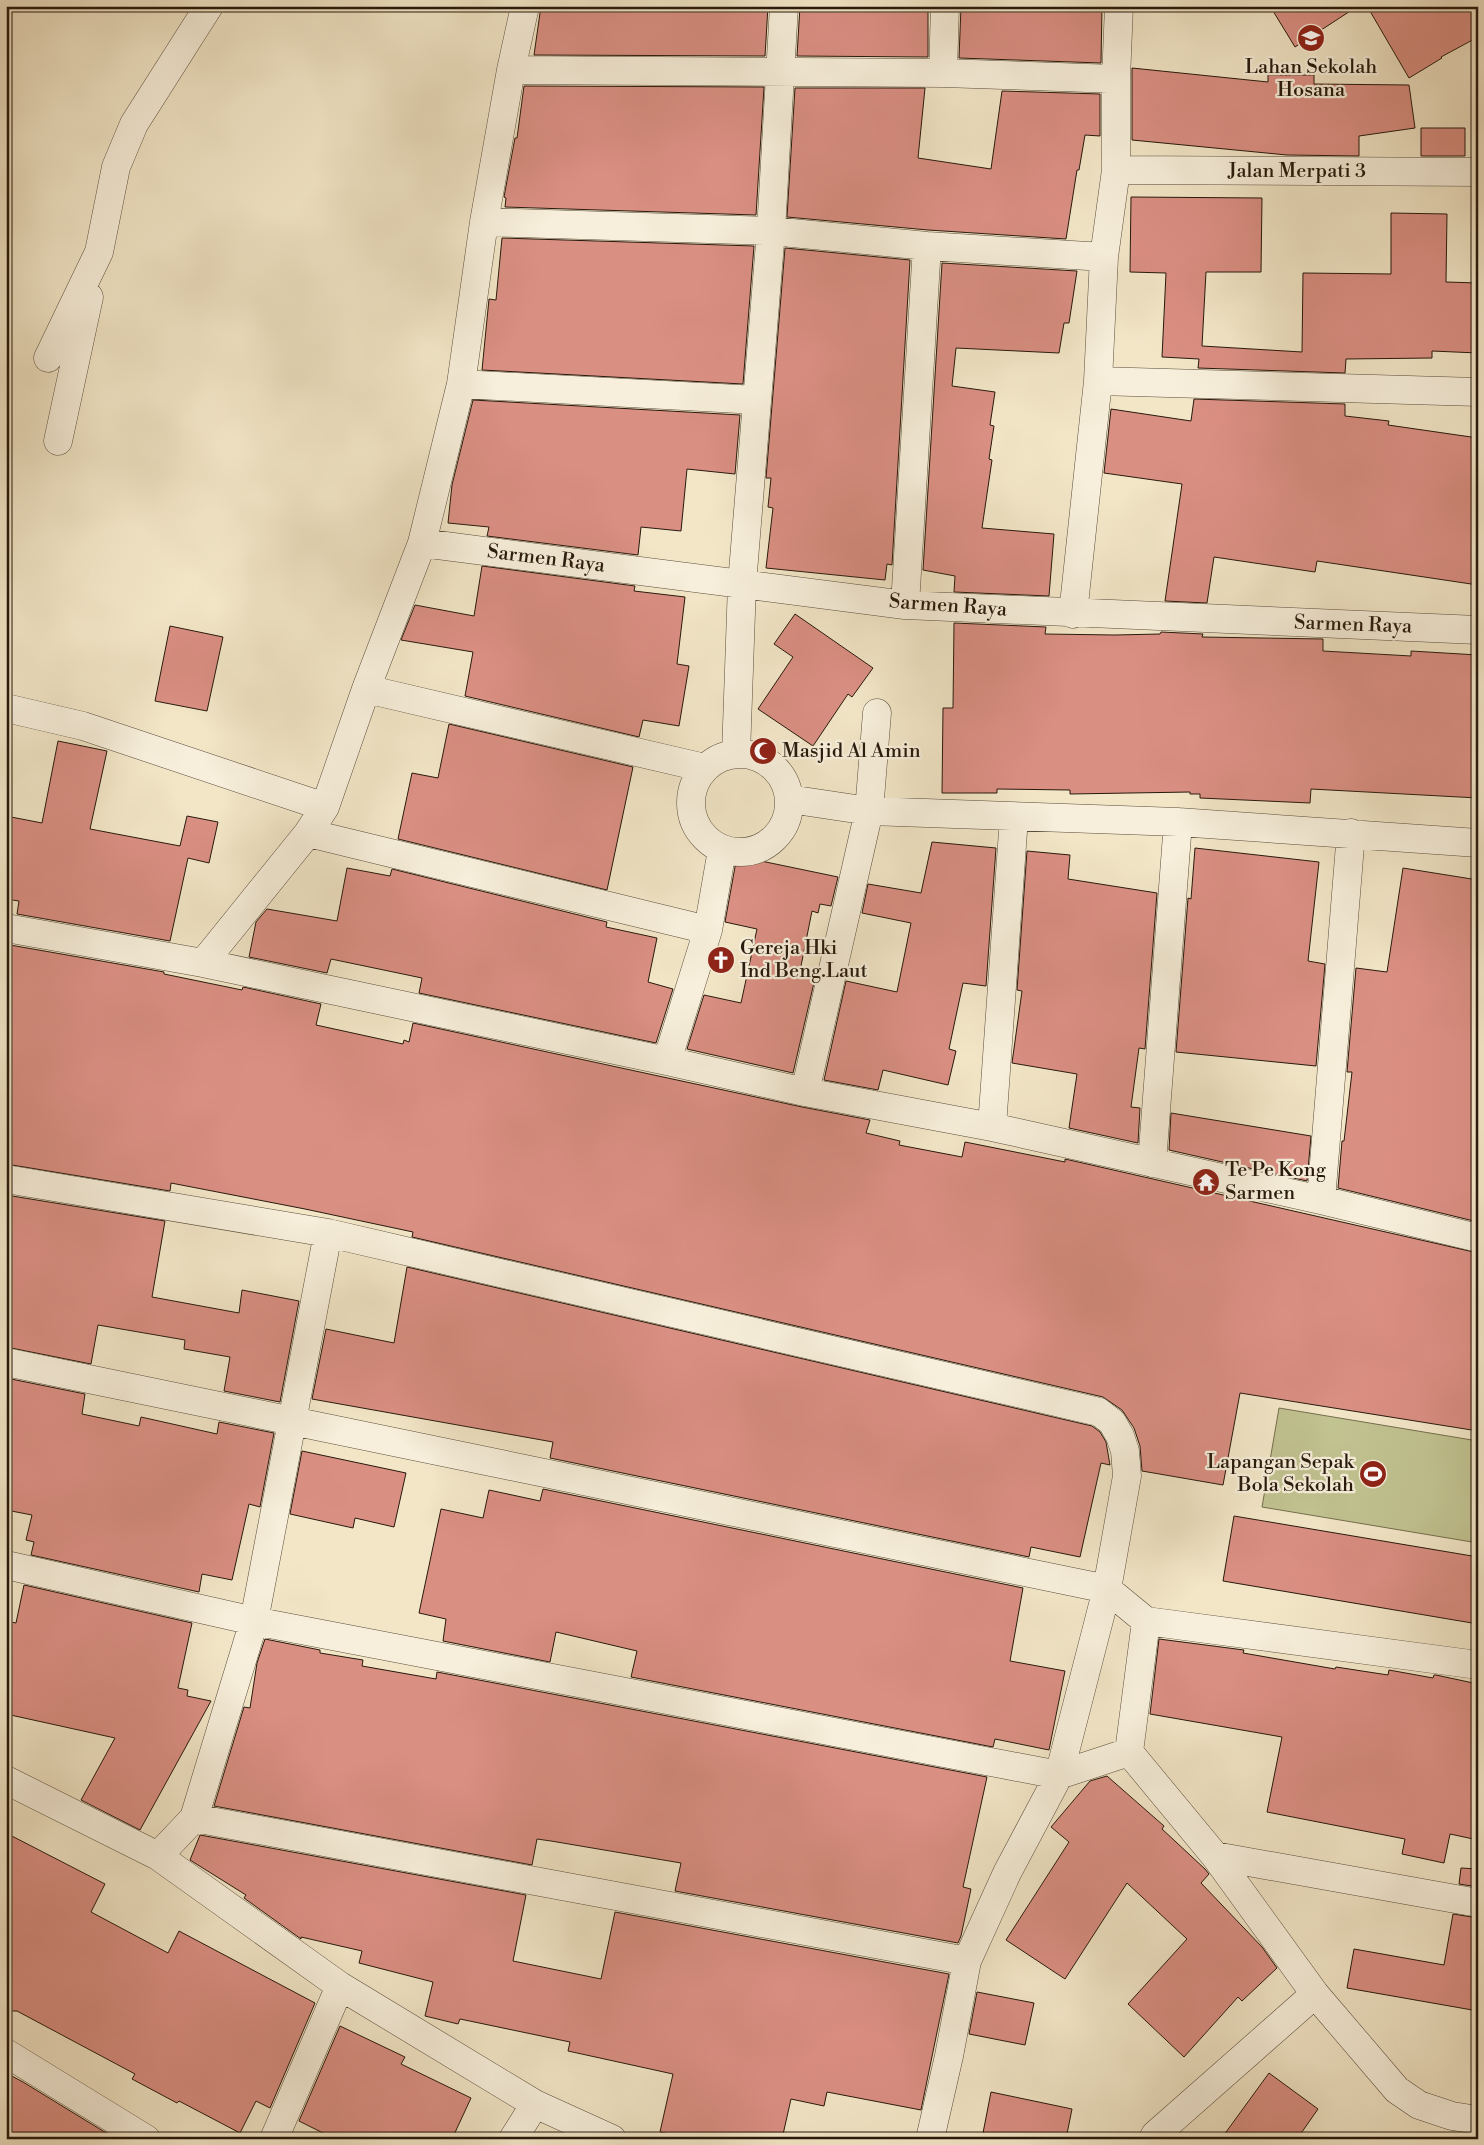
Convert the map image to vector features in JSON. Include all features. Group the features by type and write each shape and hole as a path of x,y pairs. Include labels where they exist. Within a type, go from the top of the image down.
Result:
{"street":[{"path":"58,442 116,167 134,124 209,6"},
{"path":"202,963 308,833 325,807 366,688 422,543 462,384 484,222 511,70 525,6"},
{"path":"736,754 742,584 771,231 784,6"},
{"path":"943,73 945,6"},
{"path":"1073,614 1098,381 1104,256 1116,170 1116,79 1119,6"},
{"path":"511,70 943,73 1116,79"},
{"name":"Jalan Merpati 3","path":"1116,170 1478,172"},
{"path":"484,222 771,231 927,246 1104,256"},
{"path":"904,605 927,246"},
{"path":"48,358 99,252"},
{"path":"1098,381 1478,392"},
{"path":"462,384 757,400"},
{"name":"Sarmen Raya","path":"422,543 904,605 1073,614 1478,630"},
{"path":"366,688 705,768"},
{"path":"6,708 83,726 325,807"},
{"path":"805,1092 869,811 877,713"},
{"path":"736,754 749,754 764,760 777,770 785,783 789,799 788,816 781,831 770,843 755,850 739,853 722,850 708,842 697,829 691,814 690,797 695,782 705,768 718,758 736,754"},
{"path":"789,799 869,811 1178,822 1478,843"},
{"path":"992,1127 1014,817"},
{"path":"1152,1163 1178,822"},
{"path":"308,833 708,930"},
{"path":"1321,1200 1352,833"},
{"path":"667,1061 708,930 722,850"},
{"path":"6,928 202,963 805,1092 992,1127 1321,1200 1478,1238"},
{"path":"6,1179 328,1233 1099,1412 1112,1422 1120,1436 1125,1451 1127,1476 1107,1589 1059,1775 1007,1873 967,1961 949,2056 930,2139"},
{"path":"158,1856 194,1818 254,1621 328,1233"},
{"path":"6,1362 1107,1589 1146,1621 1478,1666"},
{"path":"6,1565 254,1621 1059,1775 1129,1752"},
{"path":"1146,1621 1129,1752 1215,1856 1315,1994 1397,2090 1419,2105 1462,2125"},
{"path":"6,1780 158,1856 340,1986 535,2104 612,2139"},
{"path":"194,1818 967,1961"},
{"path":"1215,1856 1478,1903"},
{"path":"274,2139 340,1986"},
{"path":"1153,2139 1315,1994"},
{"path":"6,2053 146,2139"},
{"path":"513,2139 535,2104"}],"green space":[{"name":"Lapangan Sepak Bola Sekolah","path":"1279,1408 1478,1441 1478,1543 1262,1507"}],"building":[{"path":"541,6 768,6 765,56 534,55"},
{"path":"800,6 928,6 928,57 797,56"},
{"path":"1102,6 1101,63 959,58 961,7"},
{"path":"1270,6 1358,6 1295,47"},
{"path":"1367,6 1478,6 1478,37 1441,57 1409,78"},
{"path":"1132,68 1268,82 1268,75 1314,75 1314,84 1409,85 1415,128 1359,136 1359,156 1287,155 1132,140"},
{"path":"524,86 764,87 756,215 505,207 506,198 504,197 515,138 517,138"},
{"path":"795,88 925,88 918,158 991,169 1002,91 1100,94 1100,136 1085,135 1079,170 1077,170 1066,239 928,230 787,217"},
{"path":"1421,128 1465,128 1465,156 1421,156"},
{"path":"1131,197 1262,198 1261,272 1206,272 1202,346 1302,352 1303,273 1391,274 1391,213 1447,214 1446,282 1478,283 1478,353 1432,351 1432,358 1346,359 1345,373 1198,368 1199,359 1162,357 1166,273 1130,272"},
{"path":"502,238 754,246 743,384 482,370 489,299 496,300"},
{"path":"785,248 910,260 892,565 887,564 885,580 766,568 773,508 768,507 771,478 766,478"},
{"path":"942,263 1077,271 1069,323 1064,323 1059,353 956,348 952,386 995,392 990,425 994,426 989,459 992,460 982,528 1054,534 1049,596 954,592 955,576 923,570"},
{"path":"1194,399 1345,404 1345,416 1389,421 1388,425 1478,438 1478,585 1317,561 1315,572 1214,557 1207,603 1165,601 1182,484 1104,473 1111,409 1191,421"},
{"path":"473,400 740,415 735,474 687,469 681,531 641,527 638,555 487,536 489,527 448,523 452,485"},
{"path":"482,566 635,586 634,591 685,597 677,664 689,666 679,726 643,720 639,737 465,696 473,652 401,640 415,605 474,616"},
{"path":"795,614 873,668 852,697 848,694 813,746 758,709 793,657 774,644"},
{"path":"954,623 1046,627 1045,634 1115,635 1160,634 1161,632 1203,634 1202,637 1323,639 1323,651 1411,656 1411,651 1478,655 1478,798 1311,789 1310,803 1200,798 1200,794 1190,794 1190,792 1070,794 1070,790 997,789 997,793 942,793 943,708 953,708"},
{"path":"170,626 223,637 207,711 155,701"},
{"path":"449,724 633,767 607,890 398,839 412,773 438,778"},
{"path":"58,741 107,751 90,829 180,846 187,816 218,822 209,863 188,858 170,941 17,914 19,901 6,899 6,816 42,823"},
{"path":"932,842 996,848 986,986 963,983 949,1049 956,1051 948,1085 883,1070 878,1090 824,1080 846,981 897,992 911,923 862,913 868,884 921,893"},
{"path":"1195,848 1319,862 1308,961 1325,964 1316,1066 1176,1052 1188,898 1191,899"},
{"path":"1027,851 1070,855 1068,879 1157,893 1145,1049 1139,1048 1131,1107 1140,1108 1138,1143 1069,1128 1077,1074 1012,1063 1022,991 1017,990"},
{"path":"737,856 838,877 831,906 820,904 818,913 812,911 800,971 816,974 793,1073 687,1049 704,995 741,1003 757,929 725,922"},
{"path":"347,868 390,876 392,869 607,922 606,927 657,938 648,982 673,989 656,1043 419,993 422,978 331,959 327,973 249,957 256,922 267,909 337,921"},
{"path":"1403,868 1478,880 1478,1222 1338,1188 1342,1141 1344,1141 1352,1072 1347,1072 1356,968 1387,972"},
{"path":"10,945 164,972 164,974 242,990 243,987 321,1004 316,1025 403,1044 404,1040 409,1042 413,1023 870,1120 866,1133 900,1141 899,1145 962,1157 965,1142 1065,1162 1065,1159 1478,1253 1478,1431 1240,1393 1223,1485 1142,1471 1140,1446 1134,1428 1122,1410 1103,1397 412,1237 413,1232 305,1209 171,1183 170,1191 6,1164 6,965"},
{"path":"1171,1113 1311,1136 1307,1181 1169,1150"},
{"path":"6,1195 165,1221 152,1297 239,1313 242,1290 299,1301 280,1402 224,1391 230,1357 184,1349 185,1340 98,1325 91,1364 6,1347"},
{"path":"407,1267 1092,1426 1100,1432 1106,1442 1110,1465 1101,1463 1080,1557 1031,1547 1029,1557 550,1458 553,1442 312,1399 326,1329 394,1343"},
{"path":"6,1378 85,1394 82,1414 139,1426 141,1417 217,1434 219,1422 274,1433 260,1507 249,1504 232,1580 202,1574 199,1592 31,1555 34,1542 26,1540 32,1515 6,1510"},
{"path":"302,1451 406,1473 394,1527 355,1518 353,1528 290,1514"},
{"path":"543,1489 1023,1588 1010,1661 1065,1671 1049,1750 995,1739 993,1747 631,1677 637,1651 556,1632 550,1662 443,1641 446,1619 419,1613 441,1509 483,1518 489,1490 540,1501"},
{"path":"1234,1516 1478,1557 1478,1624 1223,1581"},
{"path":"24,1585 192,1623 178,1688 188,1690 187,1696 211,1701 140,1830 81,1800 115,1738 6,1714 6,1621 16,1623"},
{"path":"265,1639 320,1650 320,1653 363,1660 362,1666 436,1679 437,1672 987,1777 963,1887 971,1889 958,1943 675,1891 681,1863 537,1839 532,1865 214,1806 244,1707 250,1708 257,1663"},
{"path":"1159,1639 1244,1650 1243,1653 1335,1669 1336,1667 1388,1675 1389,1670 1433,1678 1436,1675 1478,1684 1478,1840 1450,1834 1444,1863 1402,1854 1405,1839 1267,1812 1282,1737 1150,1714"},
{"path":"1107,1776 1164,1826 1162,1829 1205,1869 1209,1874 1201,1883 1262,1947 1277,1968 1242,2001 1238,1997 1184,2057 1128,2004 1187,1939 1127,1883 1065,1979 1006,1940 1069,1842 1051,1827 1090,1781"},
{"path":"6,1833 105,1884 91,1912 168,1953 179,1931 315,2003 270,2108 256,2101 240,2133 132,2079 135,2074 17,2011 6,2011"},
{"path":"200,1835 526,1895 513,1961 601,1979 615,1912 949,1974 921,2110 827,2092 824,2106 791,2099 782,2139 695,2139 660,2132 673,2074 568,2051 570,2042 460,2019 458,2024 425,2016 433,1982 359,1963 362,1951 301,1937 301,1939 244,1898 246,1895 190,1860"},
{"path":"1461,1868 1478,1869 1478,1887 1459,1884"},
{"path":"1453,1914 1478,1918 1478,2011 1347,1988 1354,1949 1444,1965"},
{"path":"977,1992 1034,2003 1025,2045 969,2034"},
{"path":"340,2026 405,2057 401,2064 471,2098 452,2139 335,2139 299,2121"},
{"path":"6,2073 23,2082 116,2139 6,2139"},
{"path":"1269,2073 1318,2109 1297,2139 1221,2139"},
{"path":"991,2092 1072,2109 1066,2139 1008,2139 983,2133"}],"place":[{"name":"Lahan Sekolah Hosana","path":"1311,38"},
{"name":"Masjid Al Amin","path":"763,751"},
{"name":"Gereja Hki Ind Beng.Laut","path":"721,960"},
{"name":"Te Pe Kong Sarmen","path":"1206,1182"},
{"name":"Lapangan Sepak Bola Sekolah","path":"1373,1474"}]}
